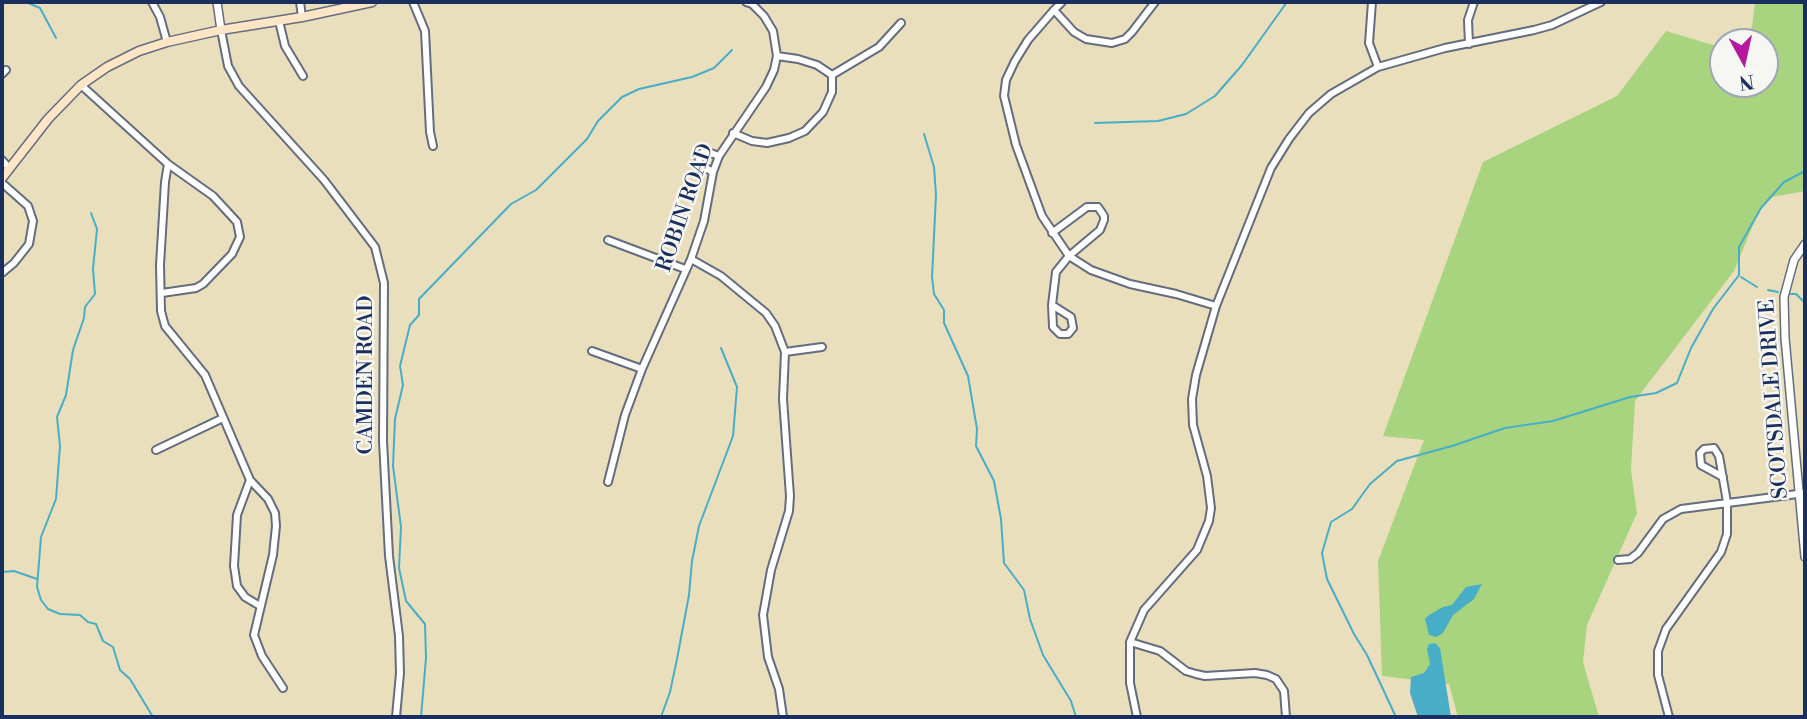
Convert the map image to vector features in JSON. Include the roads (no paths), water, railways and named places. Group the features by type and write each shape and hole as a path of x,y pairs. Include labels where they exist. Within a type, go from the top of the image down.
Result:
{"main road":[{"path":"2,180 66,98 107,67 139,51 221,30 372,2"}],"street":[{"path":"152,2 160,17 167,42"},
{"name":"CAMDEN ROAD","path":"217,2 228,66 239,86 324,180 374,247 384,283 383,441 389,556 400,673 396,717"},
{"path":"300,2 302,17"},
{"path":"413,2 425,31 433,146"},
{"path":"751,2 769,23 777,57 817,65 832,75"},
{"path":"1062,2 1028,40 1010,70 1004,96 1016,145 1042,216 1069,256 1091,270 1110,278 1216,306"},
{"path":"1054,10 1074,33 1086,39 1111,43 1125,39 1155,2"},
{"path":"1372,2 1369,43 1378,68"},
{"path":"1469,44 1468,20 1474,2"},
{"path":"1137,717 1130,683 1130,642 1144,610 1197,550 1209,520 1209,484 1191,410 1196,375 1216,306 1272,169 1289,139 1309,113 1331,94 1378,68 1422,53 1552,25 1601,2"},
{"path":"279,21 285,46 303,76"},
{"path":"832,75 880,47 901,23"},
{"name":"ROBIN ROAD","path":"608,482 625,415 642,369 691,259 704,221 713,172 719,156 766,86 777,57"},
{"path":"733,133 752,141 767,143 798,135 823,112 832,92 832,75"},
{"path":"81,85 168,164 213,196 237,222 240,237 232,254 203,284 195,288 162,293"},
{"path":"713,172 700,165 698,156 705,151 719,156"},
{"path":"2,160 9,168"},
{"path":"168,164 160,265 164,326 205,374 250,480 272,506 276,526 273,555 254,635 257,646 283,688"},
{"path":"2,180 28,206 33,221 29,244 2,273"},
{"path":"1052,233 1087,207 1092,205 1102,211 1104,220 1100,230 1069,256 1056,272 1052,305 1052,320 1056,331 1068,334 1073,328 1071,317 1052,305"},
{"path":"608,240 685,269"},
{"name":"SCOTSDALE DRIVE","path":"1805,244 1794,260 1784,297 1785,338 1802,493 1805,557"},
{"path":"691,259 721,276 766,313 775,326 785,352 783,399 789,511 769,580 763,615 768,657 779,688 783,717"},
{"path":"785,352 822,347"},
{"path":"592,351 642,369"},
{"path":"156,450 223,418"},
{"path":"1669,717 1658,674 1658,651 1666,629 1725,544 1728,527 1727,502 1723,477 1717,450 1710,447 1704,449 1700,453 1701,465 1723,477"},
{"path":"250,480 234,531 234,566 237,586 245,597 260,606"},
{"path":"1618,560 1630,559 1638,553 1658,525 1670,514 1681,509 1802,493"},
{"path":"1130,642 1160,651 1186,671 1196,674 1205,676 1255,673 1276,679 1284,691 1286,717"}],"water":[{"path":"1482,584 1474,599 1453,615 1443,633 1436,637 1429,635 1425,619 1429,615 1452,605 1466,587"},
{"path":"1435,643 1440,648 1451,717 1418,717 1410,693 1411,677 1424,673 1430,664 1427,649 1429,644"}],"waterway":[{"path":"26,2 40,8 56,38"},
{"path":"1095,123 1158,121 1186,114 1215,96 1242,65 1287,2"},
{"path":"421,717 426,658 425,624 406,601 399,568 401,527 393,466 395,419 403,385 400,366 410,325 419,315 419,299 511,204 536,190 587,139 598,121 622,97 639,89 692,77 714,68 732,50"},
{"path":"924,134 934,167 936,195 932,277 934,294 944,310 944,323 968,376 977,429 976,446 994,481 1001,519 1004,563 1024,590 1030,619 1043,655 1071,701 1076,717"},
{"path":"1396,717 1327,579 1322,553 1331,522 1352,509 1370,484 1397,461 1505,428 1553,421 1630,397 1656,393 1677,383 1691,348 1713,309 1739,275 1739,247 1761,208 1784,182 1805,171"},
{"path":"91,213 97,229 93,269 95,294 85,307 73,350 66,395 57,417 60,446 56,499 41,537 37,587 41,600 48,609 60,614 80,615 88,622 96,624 103,641 113,647 120,670 130,679 153,717"},
{"path":"1741,277 1757,287"},
{"path":"1768,290 1778,292"},
{"path":"1791,294 1796,294 1805,303"},
{"path":"661,717 677,659 699,526 733,436 737,387 721,348"},
{"path":"2,572 14,571 37,579"}]}
